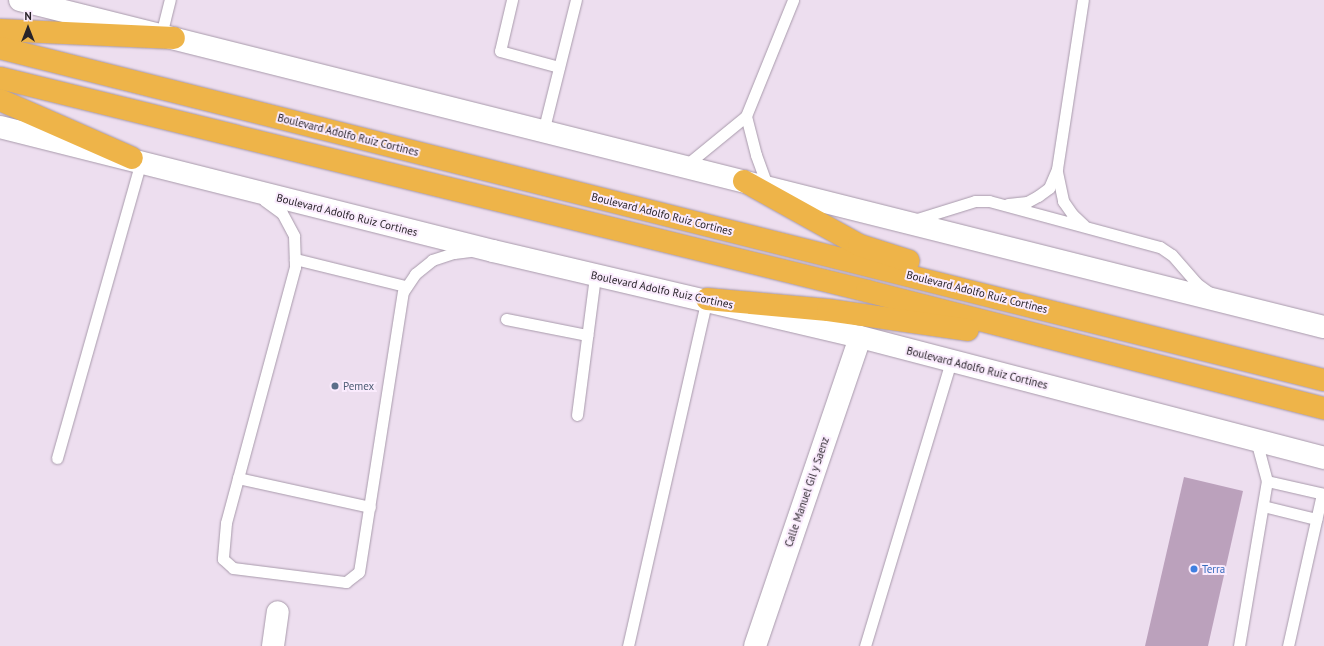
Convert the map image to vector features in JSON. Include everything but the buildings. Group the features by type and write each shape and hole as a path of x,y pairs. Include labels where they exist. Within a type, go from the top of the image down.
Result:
{"highway":[{"path":"0,30 167,37"},
{"name":"Boulevard Adolfo Ruíz Cortines","path":"0,48 1090,320 1324,380"},
{"path":"0,78 867,291 1324,408"},
{"path":"0,100 136,159"},
{"path":"744,181 859,245 1090,320"},
{"path":"707,299 828,310 1080,346"}],"main road":[{"path":"20,0 1324,327"},
{"name":"Boulevard Adolfo Ruiz Cortines","path":"0,127 136,159 245,189 595,276 707,299 860,337 1324,458"},
{"name":"Calle Manuel Gil y Saenz","path":"754,646 860,337"},
{"path":"273,646 278,612"}],"lane":[{"path":"167,37 170,0"},
{"path":"512,0 500,51 559,67"},
{"path":"543,132 576,0"},
{"path":"685,166 746,116 793,0"},
{"path":"1082,0 1057,169 1058,188 1067,208 1080,223 1092,229"},
{"path":"746,116 756,155 768,188"},
{"path":"57,458 136,159"},
{"path":"899,220 920,219 975,201 1014,204 1038,196 1048,188 1057,169"},
{"path":"245,189 271,204 282,213 294,236 295,259 226,523 222,551 223,559 233,568 346,582 359,572 405,286 415,274 432,260 454,253 493,251"},
{"path":"999,204 1166,251 1201,288 1230,304"},
{"path":"295,259 405,286"},
{"path":"577,415 595,276"},
{"path":"628,646 707,299"},
{"path":"506,319 587,335"},
{"path":"865,646 951,361"},
{"path":"1239,646 1267,481 1256,440"},
{"path":"238,478 370,507"},
{"path":"1267,481 1323,494 1316,518 1288,646"},
{"path":"1263,506 1316,518"}],"place":[{"name":"Pemex","path":"335,386"},
{"name":"Terra","path":"1194,569"}]}
